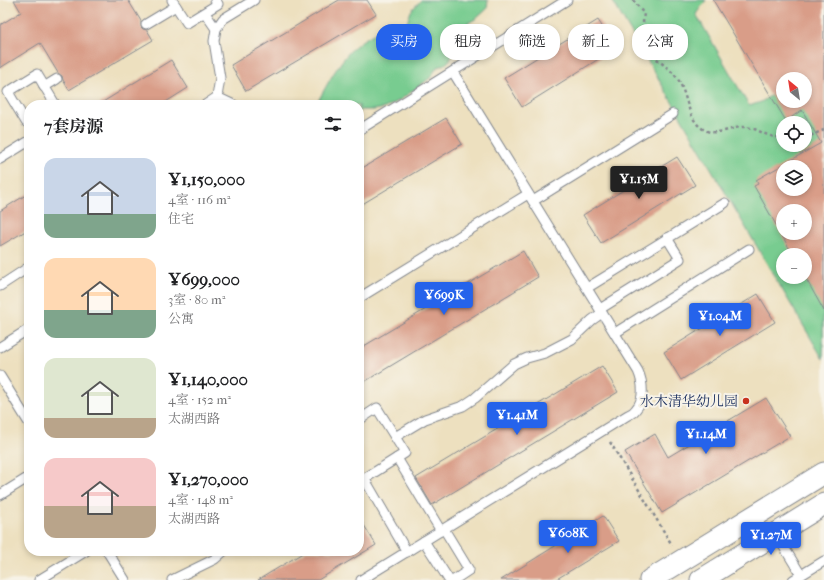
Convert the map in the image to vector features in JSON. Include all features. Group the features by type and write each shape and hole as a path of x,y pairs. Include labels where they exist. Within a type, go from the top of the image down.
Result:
{"street":[{"path":"650,580 824,473"},
{"path":"701,580 824,504"}],"lane":[{"path":"146,24 174,3 187,24 218,4 215,0"},
{"path":"212,100 217,97 220,78 214,41 216,29 223,19 254,0"},
{"path":"364,127 567,0"},
{"path":"205,12 216,29"},
{"path":"361,580 603,431 636,409 641,400 641,378 615,333 453,72"},
{"path":"24,119 4,94 36,74 52,100"},
{"path":"44,87 57,79"},
{"path":"217,97 223,100"},
{"path":"364,295 673,114"},
{"path":"0,159 24,144"},
{"path":"587,288 725,203"},
{"path":"394,436 425,419 463,406 475,398 514,364 527,358 545,353 572,339 601,311 680,259 667,238"},
{"path":"615,333 749,249"},
{"path":"0,286 24,270"},
{"path":"0,347 24,333"},
{"path":"0,376 24,415"},
{"path":"364,417 377,408 405,453 364,479"},
{"path":"397,458 469,570 465,577 454,580"},
{"path":"0,495 24,480"},
{"path":"364,483 407,552"},
{"path":"776,534 797,578 824,561"},
{"path":"424,541 449,580"},
{"path":"39,580 78,556"},
{"path":"110,556 125,580"},
{"path":"172,580 218,556"}],"path":[{"path":"633,0 644,14 643,28 648,44 655,57 668,67 678,78 683,88 686,104 703,130 716,133 743,127 756,129 770,136 776,137"},
{"path":"812,135 824,130"},
{"path":"603,431 681,561"}],"green space":[{"path":"421,0 488,0 487,9 477,18 466,24 440,24 440,60 450,60 437,67 430,78 400,100 385,108 364,110 364,100 319,100 348,53 355,46 373,34 376,33 376,60 432,60 432,24 404,24 407,23 411,11"},
{"path":"612,0 706,0 696,14 749,106 761,102 776,92 776,108 812,108 812,72 824,61 823,359 779,284 812,284 812,248 776,248 776,279 647,60 688,60 688,24 632,24 632,34"}],"building":[{"path":"14,0 128,0 141,21 141,27 147,30 153,40 69,90 62,76 58,73 40,43 0,68 0,25 21,12"},
{"path":"339,0 367,0 376,14 246,91 231,65"},
{"path":"713,0 824,0 824,311 809,284 812,284 812,248 789,248 785,240 812,240 812,204 776,204 776,225 754,186 758,184 756,180 776,169 776,196 812,196 812,160 791,160 805,152 812,152 812,148 821,143 812,127 812,116 805,116 802,110 793,116 783,116 778,108 812,108 812,72 776,72 776,104"},
{"path":"598,20 601,24 592,24"},
{"path":"568,39 568,60 597,60 522,107 504,78 533,60 560,60 560,43"},
{"path":"171,60 188,88 169,100 106,100"},
{"path":"446,118 462,144 364,203 364,167"},
{"path":"677,157 695,185 601,243 583,215"},
{"path":"24,196 24,232 0,246 0,211"},
{"path":"523,251 538,277 364,382 364,346"},
{"path":"758,294 775,322 681,380 664,352"},
{"path":"602,366 618,392 432,505 416,478"},
{"path":"766,398 790,436 662,513 625,452 655,434 668,457"},
{"path":"603,516 619,541 555,580 501,580"},
{"path":"364,525 376,545 364,552"},
{"path":"298,556 358,556 318,580 258,580"}],"place":[{"name":"水木清华幼儿园","path":"746,401"}]}
